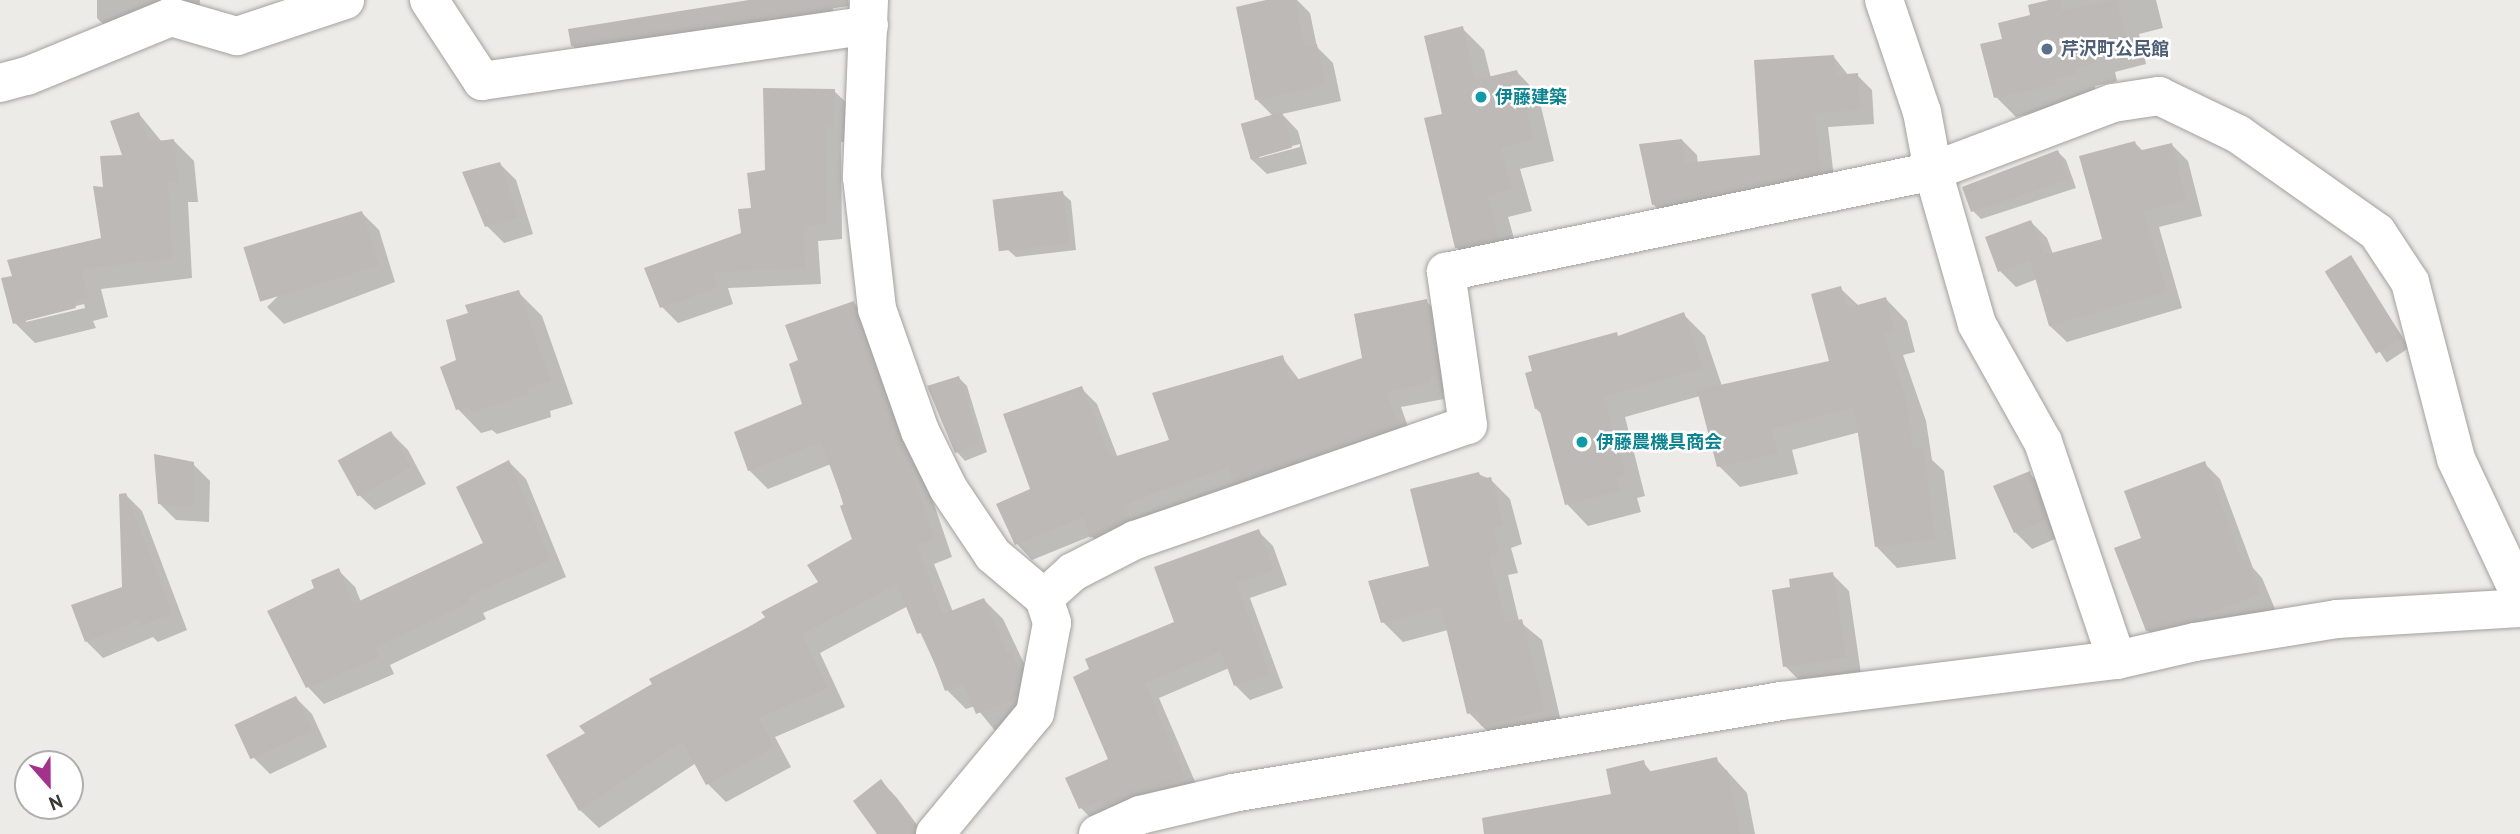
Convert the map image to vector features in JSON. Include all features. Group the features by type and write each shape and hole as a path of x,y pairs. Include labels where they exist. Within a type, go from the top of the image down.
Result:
{"street":[{"path":"0,83 27,76 172,17 201,13 237,36 345,0"},
{"path":"429,0 482,81 869,12 862,177 877,309 920,431 953,498 993,555 1044,598 1052,624 1035,713 935,834"},
{"path":"1884,0 1922,112 1933,171 1977,324 2043,442 2117,660"},
{"path":"1044,598 1073,572 1135,540 1468,425 1446,272 1933,171 2113,103 2159,96 2238,134 2319,187 2377,232 2410,282 2456,459 2520,595"},
{"path":"1098,834 1140,815 1233,793 1485,748 1781,701 2117,660 2195,642 2337,619 2520,608"}],"building":[{"path":"749,0 847,0 847,6 571,46 568,29"},
{"path":"1266,0 1295,0 1304,47 1317,44 1325,85 1255,100 1236,7"},
{"name":"芹沢町公民館","path":"2060,0 2062,11 2116,0 2128,45 2097,52 2098,62 2076,67 2077,73 2054,79 2056,84 1994,98 1980,44 2002,39 1998,23 2030,15 2028,5"},
{"name":"伊藤建築","path":"1463,26 1475,80 1517,70 1533,139 1500,147 1512,189 1487,196 1499,239 1455,248 1424,118 1442,114 1424,36"},
{"path":"1834,55 1836,75 1858,73 1860,110 1814,113 1821,172 1652,205 1639,144 1682,139 1685,163 1760,155 1754,60"},
{"path":"763,88 835,89 833,127 826,126 827,224 803,225 805,268 712,272 717,288 660,308 644,268 741,233 738,209 751,208 747,173 765,170"},
{"path":"139,112 149,142 174,139 178,182 168,182 172,258 81,269 88,296 74,300 76,308 13,324 1,278 12,276 7,260 101,238 93,186 103,187 100,156 122,155 110,121"},
{"path":"1282,112 1292,148 1251,159 1241,124"},
{"path":"2135,141 2138,151 2172,143 2186,199 2143,211 2167,291 2049,326 2030,260 1998,272 1985,237 2031,220 2044,254 2037,257 2102,239 2079,156"},
{"path":"2058,150 2069,179 1971,212 1962,187"},
{"path":"500,162 518,217 485,227 462,172"},
{"path":"1063,191 1069,243 999,251 993,200"},
{"path":"362,211 379,266 260,302 243,247"},
{"path":"2351,255 2402,337 2376,354 2325,271"},
{"path":"1841,286 1847,308 1886,297 1895,331 1883,333 1906,399 1913,449 1923,448 1935,539 1875,547 1854,407 1771,429 1778,453 1717,467 1697,390 1829,361 1811,294"},
{"path":"519,290 550,380 528,388 528,394 472,412 470,406 456,410 440,367 456,360 446,320 468,313 465,305"},
{"path":"1427,299 1439,376 1428,378 1429,383 1386,392 1398,425 1234,483 1229,467 1158,491 1125,505 1130,519 1090,538 1083,517 1015,545 996,504 1030,489 1003,414 1082,386 1110,458 1169,440 1152,393 1283,355 1290,382 1362,358 1354,314"},
{"path":"854,301 862,337 914,469 911,471 934,539 916,545 943,614 984,598 1007,653 1011,650 1020,673 1015,699 976,714 964,684 945,691 923,632 917,634 897,584 802,634 827,688 758,718 774,747 706,785 682,741 579,811 546,755 585,733 579,726 652,684 649,679 766,618 761,612 818,582 807,565 852,539 840,506 844,504 821,442 748,471 734,432 802,404 789,364 798,360 785,325"},
{"name":"伊藤農機具商会","path":"1684,312 1703,368 1604,396 1625,474 1616,477 1620,490 1565,505 1539,408 1535,409 1525,373 1532,371 1528,356 1617,332 1618,336"},
{"path":"959,376 980,444 955,453 927,386"},
{"path":"391,431 411,467 358,496 338,461"},
{"path":"154,454 194,462 193,506 158,504"},
{"path":"509,460 550,560 468,596 470,602 374,648 379,657 306,688 267,611 314,588 311,580 339,568 353,604 483,543 456,487"},
{"path":"2205,461 2242,562 2247,560 2260,593 2189,621 2146,631 2114,548 2141,538 2124,491"},
{"path":"2030,471 2046,519 2014,533 1993,486"},
{"path":"1479,472 1481,479 1491,477 1503,525 1493,528 1499,553 1489,556 1505,623 1522,619 1544,711 1481,726 1478,711 1467,714 1441,607 1381,623 1368,581 1429,566 1410,489"},
{"path":"126,493 172,613 140,626 138,620 85,642 71,605 122,587 119,494"},
{"path":"1259,529 1274,570 1236,583 1269,673 1234,686 1221,651 1145,683 1185,777 1104,806 1101,800 1079,809 1065,778 1108,759 1073,677 1089,669 1085,659 1174,622 1154,567"},
{"path":"1833,572 1846,657 1783,667 1772,590 1790,587 1789,579"},
{"path":"296,696 312,730 250,759 234,725"},
{"path":"1717,757 1720,771 1727,770 1740,834 1484,834 1482,818 1611,794 1606,769 1644,760 1647,772"},
{"path":"881,779 915,826 914,834 877,834 853,801"}],"place":[{"name":"芹沢町公民館","path":"2047,49"},
{"name":"伊藤建築","path":"1481,97"},
{"name":"伊藤農機具商会","path":"1582,442"}]}
